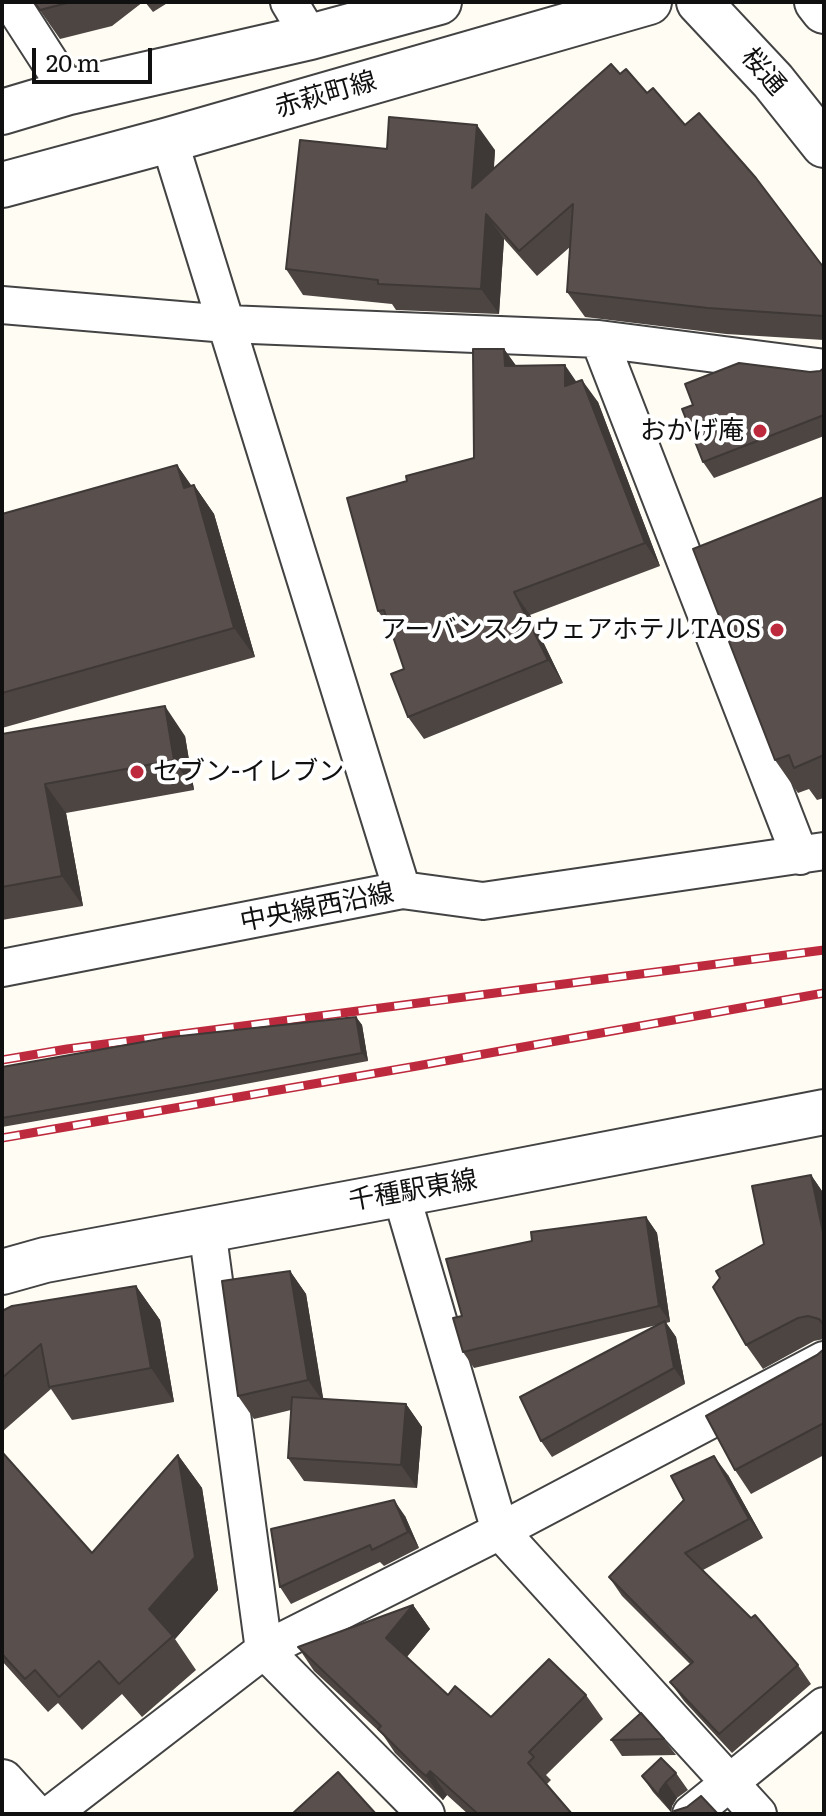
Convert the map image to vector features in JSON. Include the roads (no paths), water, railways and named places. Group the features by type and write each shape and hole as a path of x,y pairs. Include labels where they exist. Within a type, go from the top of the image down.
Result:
{"street":[{"path":"11,2 69,92"},
{"path":"2,112 300,19 439,2"},
{"name":"赤萩町線","path":"2,185 649,2"},
{"name":"桜通","path":"699,2 773,81 824,145"},
{"path":"817,2 824,11"},
{"path":"169,140 402,890"},
{"path":"2,305 227,324 599,339 824,368"},
{"path":"599,339 812,854"},
{"name":"中央線西沿線","path":"2,968 402,890 483,901 812,854"},
{"name":"千種駅東線","path":"2,1272 45,1260 824,1112"},
{"path":"401,1194 500,1531 758,1814"},
{"path":"207,1229 264,1650 426,1814"},
{"path":"51,1814 264,1650 500,1531 824,1360"},
{"path":"691,1814 824,1706"},
{"path":"2,1782 31,1814"}],"railway":[{"path":"2,1060 824,950"},
{"path":"2,1138 824,993"}],"place":[{"name":"おかげ庵","path":"760,431"},
{"name":"アーバンスクウェアホテルTAOS","path":"777,630"},
{"name":"セブン-イレブン","path":"137,772"}]}
